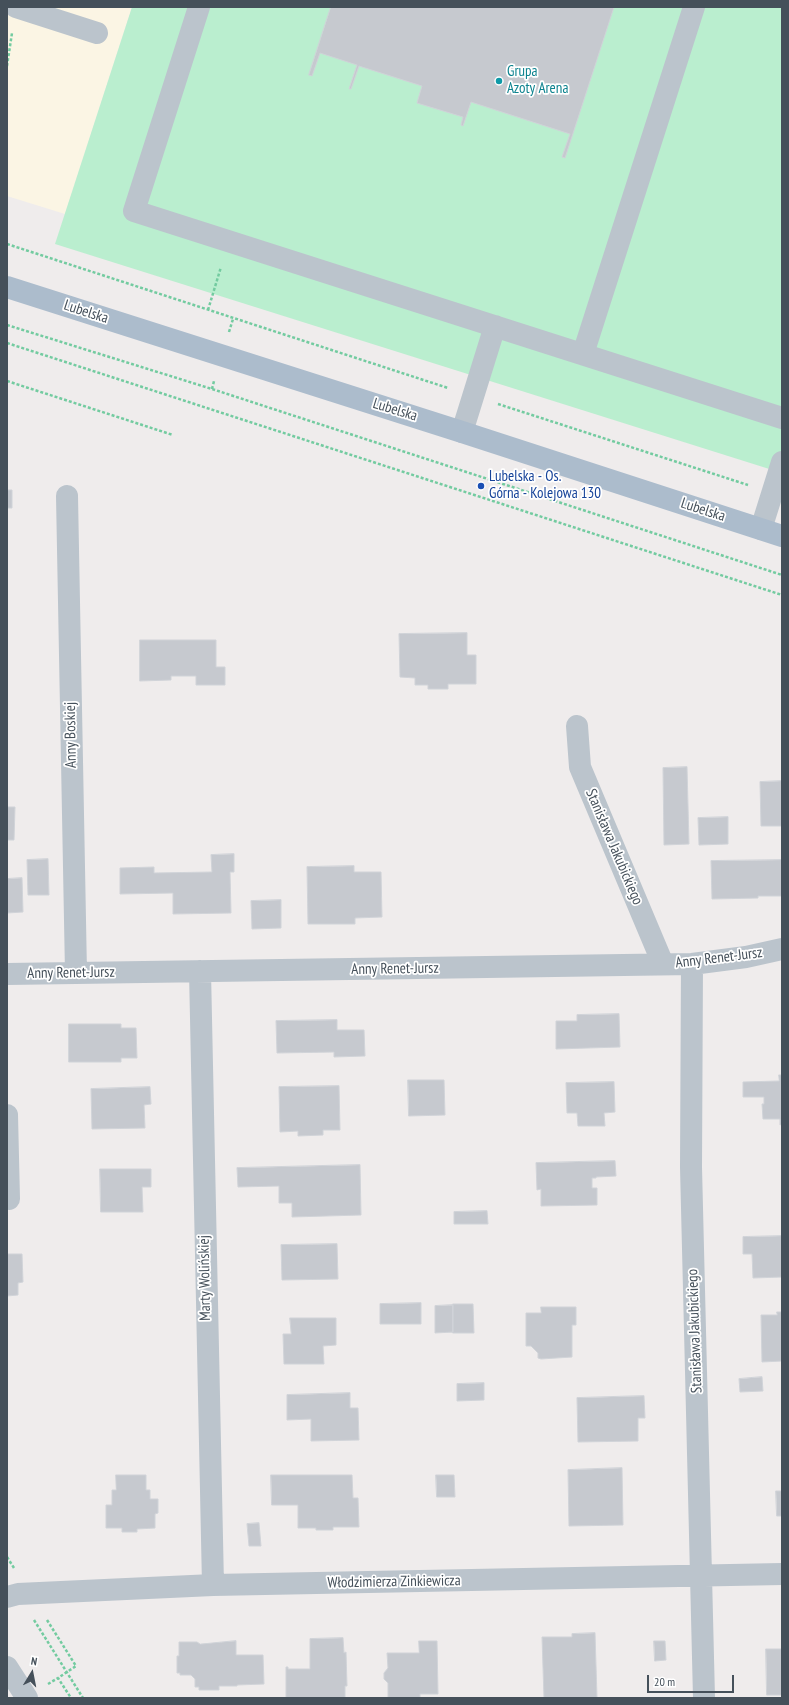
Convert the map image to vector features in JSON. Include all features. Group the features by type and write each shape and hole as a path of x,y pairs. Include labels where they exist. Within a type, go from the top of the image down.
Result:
{"main road":[{"name":"Lubelska","path":"7,287 782,536"}],"street":[{"path":"16,7 97,33"},
{"path":"200,7 134,211 782,418"},
{"path":"583,354 694,7"},
{"path":"462,432 495,326"},
{"path":"761,529 782,462"},
{"name":"Anny Boskiej","path":"67,496 76,974"},
{"name":"Stanisława Jakubickiego","path":"577,726 580,767 663,964"},
{"name":"Anny Renet-Jursz","path":"7,974 692,964 746,958 782,949"},
{"name":"Stanisława Jakubickiego","path":"692,964 691,1167 704,1698"},
{"name":"Marty Wolińskiej","path":"200,971 213,1585"},
{"path":"7,1115 9,1199"},
{"name":"Włodzimierza Zinkiewicza","path":"18,1595 213,1585 782,1574"},
{"path":"7,1667 27,1698"}],"path":[{"path":"7,66 16,7"},
{"path":"208,310 229,241"},
{"path":"7,244 772,493"},
{"path":"7,325 219,392 782,575"},
{"path":"7,344 782,596"},
{"path":"7,381 173,435"},
{"path":"7,1556 18,1595 83,1698"},
{"path":"18,1595 76,1666 58,1678 71,1698"}],"shaded area":[{"path":"7,7 132,7 65,214 7,196"}],"green space":[{"path":"132,7 782,7 782,473 55,244"}],"building":[{"name":"Grupa Azoty Arena","path":"331,7 614,7 565,158 562,157 570,134 471,102 463,126 461,125 463,117 417,103 422,86 359,66 351,89 349,89 357,65 320,53 312,76 309,75"},
{"path":"7,490 12,490 12,508 7,508"},
{"path":"467,633 467,655 476,655 476,684 448,684 448,689 428,689 428,685 415,685 415,678 400,677 399,634"},
{"path":"140,640 216,640 216,667 225,667 225,685 196,685 196,676 171,676 171,680 140,681"},
{"path":"687,767 689,844 664,845 663,768"},
{"path":"782,781 782,826 761,826 760,782"},
{"path":"7,807 15,807 14,840 7,840"},
{"path":"728,817 728,844 699,845 698,818"},
{"path":"234,854 234,872 230,872 231,913 173,914 173,893 120,894 120,868 154,867 154,873 212,872 211,855"},
{"path":"48,859 49,895 28,895 27,860"},
{"path":"782,860 782,896 712,899 711,861"},
{"path":"354,866 354,872 381,872 382,917 355,918 355,924 308,924 307,867"},
{"path":"22,878 23,912 7,913 7,879"},
{"path":"281,900 281,928 252,929 251,901"},
{"path":"619,1014 620,1047 556,1049 556,1021 577,1021 577,1015"},
{"path":"337,1020 337,1030 364,1030 365,1056 334,1057 334,1052 277,1053 276,1021"},
{"path":"69,1024 121,1024 121,1028 136,1028 137,1058 121,1058 121,1062 69,1062"},
{"path":"779,1075 782,1075 782,1124 780,1125 780,1119 763,1119 762,1104 764,1104 764,1097 743,1097 743,1082 779,1081"},
{"path":"408,1080 444,1080 445,1115 409,1116"},
{"path":"614,1082 615,1112 604,1113 605,1126 578,1126 577,1113 567,1113 566,1083"},
{"path":"339,1086 340,1130 323,1130 323,1135 298,1136 298,1131 280,1132 279,1087"},
{"path":"150,1087 151,1104 144,1105 145,1128 92,1129 91,1089"},
{"path":"615,1161 616,1176 592,1178 592,1188 597,1188 597,1205 541,1206 541,1189 537,1190 536,1163"},
{"path":"360,1165 361,1215 292,1217 292,1203 279,1203 279,1186 238,1187 237,1168"},
{"path":"100,1169 151,1169 151,1187 142,1187 143,1212 101,1212"},
{"path":"487,1211 488,1224 454,1224 454,1212"},
{"path":"782,1236 782,1277 753,1278 752,1254 743,1254 743,1237"},
{"path":"337,1244 338,1279 282,1280 281,1245"},
{"path":"7,1254 22,1254 23,1282 18,1283 18,1295 7,1296"},
{"path":"421,1303 421,1324 380,1324 380,1304"},
{"path":"453,1304 473,1304 474,1333 453,1333"},
{"path":"453,1305 453,1332 435,1333 435,1306"},
{"path":"541,1307 576,1307 576,1325 572,1325 572,1357 541,1359 538,1358 538,1353 531,1346 526,1346 526,1313 541,1313"},
{"path":"777,1312 782,1312 782,1361 762,1362 761,1315 777,1315"},
{"path":"290,1318 336,1318 336,1345 323,1346 324,1364 284,1364 283,1334 291,1334"},
{"path":"762,1377 763,1391 740,1392 739,1379"},
{"path":"484,1383 484,1400 457,1401 457,1384"},
{"path":"350,1393 350,1408 358,1408 359,1440 311,1441 311,1419 287,1420 287,1395"},
{"path":"644,1396 645,1418 638,1418 638,1441 578,1442 577,1398"},
{"path":"622,1468 623,1525 569,1526 568,1470"},
{"path":"116,1475 146,1475 146,1490 150,1490 150,1499 158,1499 158,1513 155,1514 155,1528 137,1529 137,1532 122,1532 122,1528 106,1528 106,1505 112,1505 112,1490 116,1490"},
{"path":"271,1475 352,1475 353,1498 358,1498 359,1527 333,1527 333,1530 298,1528 298,1505 272,1505"},
{"path":"436,1475 454,1475 455,1497 437,1497"},
{"path":"776,1491 782,1491 782,1516 777,1516"},
{"path":"259,1523 261,1546 249,1546 247,1524"},
{"path":"595,1633 597,1698 544,1698 542,1637 572,1637 572,1634"},
{"path":"343,1638 344,1653 346,1652 347,1686 345,1686 345,1698 286,1698 286,1667 288,1667 288,1669 310,1669 310,1639"},
{"path":"236,1641 236,1655 263,1655 264,1684 219,1686 219,1690 199,1690 199,1687 195,1687 195,1679 191,1675 180,1675 180,1673 177,1673 179,1642 197,1642 200,1644"},
{"path":"419,1641 437,1641 438,1694 420,1694 420,1698 388,1698 388,1683 384,1679 384,1673 388,1668 387,1653 419,1653"},
{"path":"654,1641 665,1641 666,1660 655,1661"},
{"path":"766,1649 782,1649 782,1695 767,1695"}],"place":[{"name":"Grupa Azoty Arena","path":"499,81"},
{"name":"Lubelska - Os. Górna - Kolejowa 130","path":"481,486"}]}
